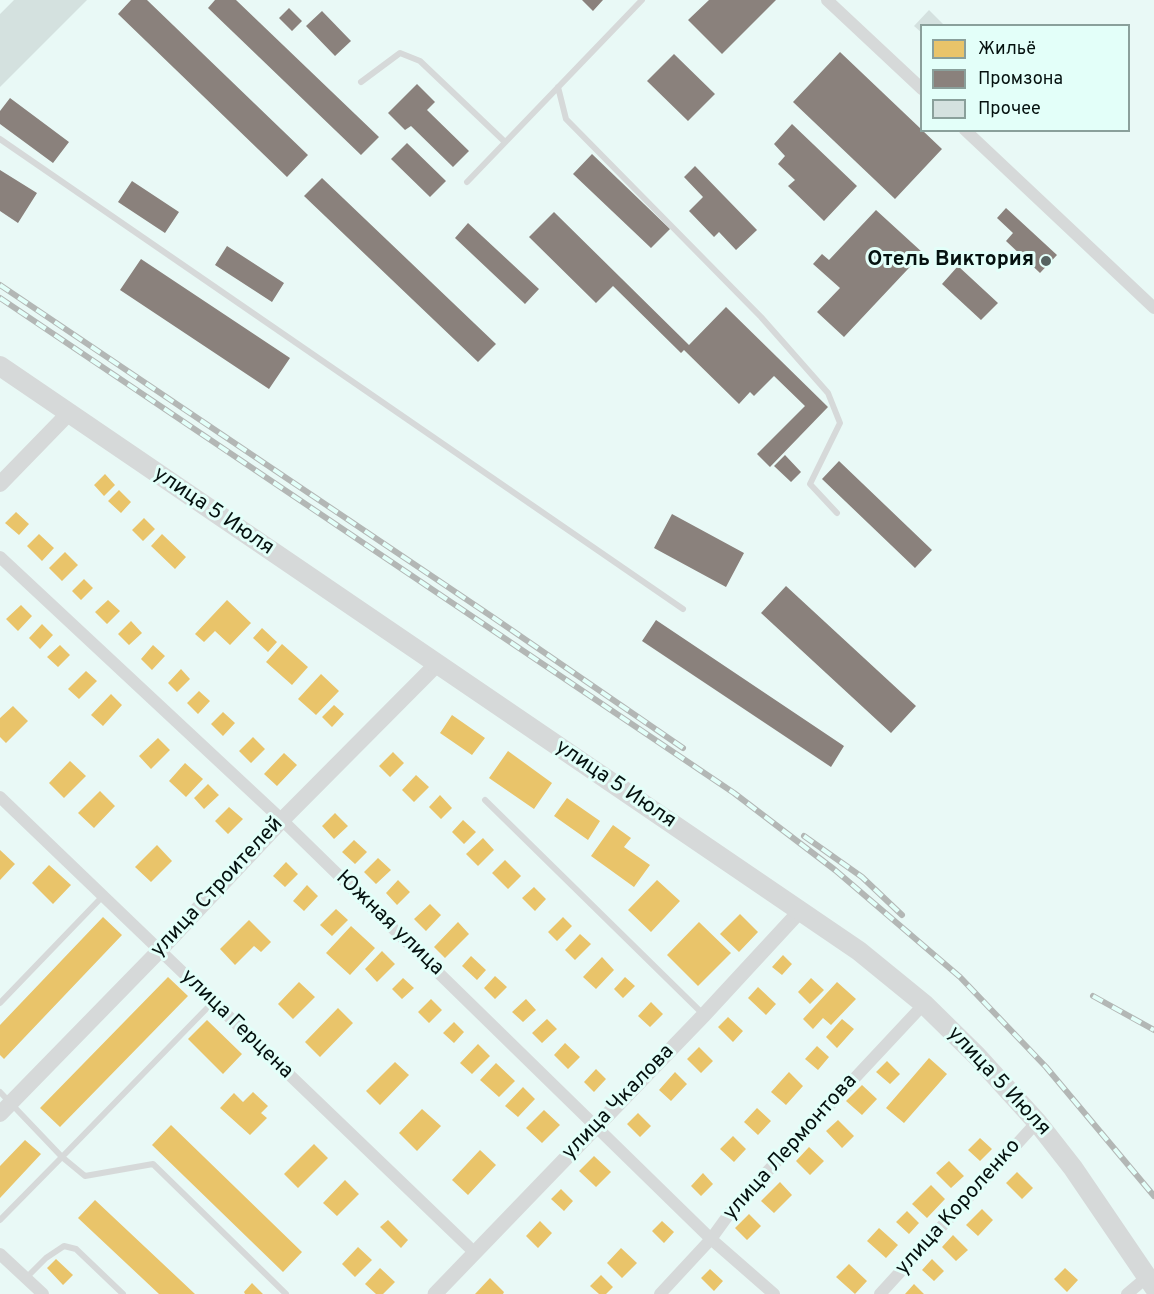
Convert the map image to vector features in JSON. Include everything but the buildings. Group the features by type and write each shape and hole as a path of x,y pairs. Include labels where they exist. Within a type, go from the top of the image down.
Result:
{"highway":[{"name":"улица 5 Июля","path":"0,366 859,951 924,1004 977,1056 1037,1122 1073,1168 1151,1282"}],"main road":[{"path":"0,484 68,414"},
{"name":"улица Строителей","path":"3,1103 159,951 282,820 437,664"}],"street":[{"path":"826,0 920,88"},
{"path":"967,132 1154,308"},
{"name":"Южная улица","path":"0,557 282,820 711,1239 774,1294"},
{"name":"улица Герцена","path":"0,797 212,1003 474,1252"},
{"name":"улица Чкалова","path":"435,1294 704,1015 801,910"},
{"name":"улица Лермонтова","path":"660,1294 711,1239 738,1203 924,1004"},
{"name":"улица Короленко","path":"880,1294 1037,1122"},
{"path":"0,1254 43,1294"},
{"path":"1127,1294 1151,1282"}],"lane":[{"path":"467,182 642,0"},
{"path":"361,82 400,53 420,61 505,142"},
{"path":"558,87 566,119 760,317 828,393 840,423 810,484 837,513"},
{"path":"0,139 683,609"},
{"path":"485,800 704,1015"},
{"path":"0,1003 102,897"},
{"path":"0,1220 212,1003"},
{"path":"3,1103 85,1176 153,1164 285,1294"},
{"path":"26,1278 46,1258 64,1246 76,1249 123,1294"}],"railway":[{"path":"0,285 683,748"},
{"path":"0,298 734,793 835,870 960,977 1046,1067 1154,1196"},
{"path":"804,836 862,877 902,915"},
{"path":"1093,996 1154,1030"}],"place":[{"name":"Отель Виктория","path":"1046,261"}]}
